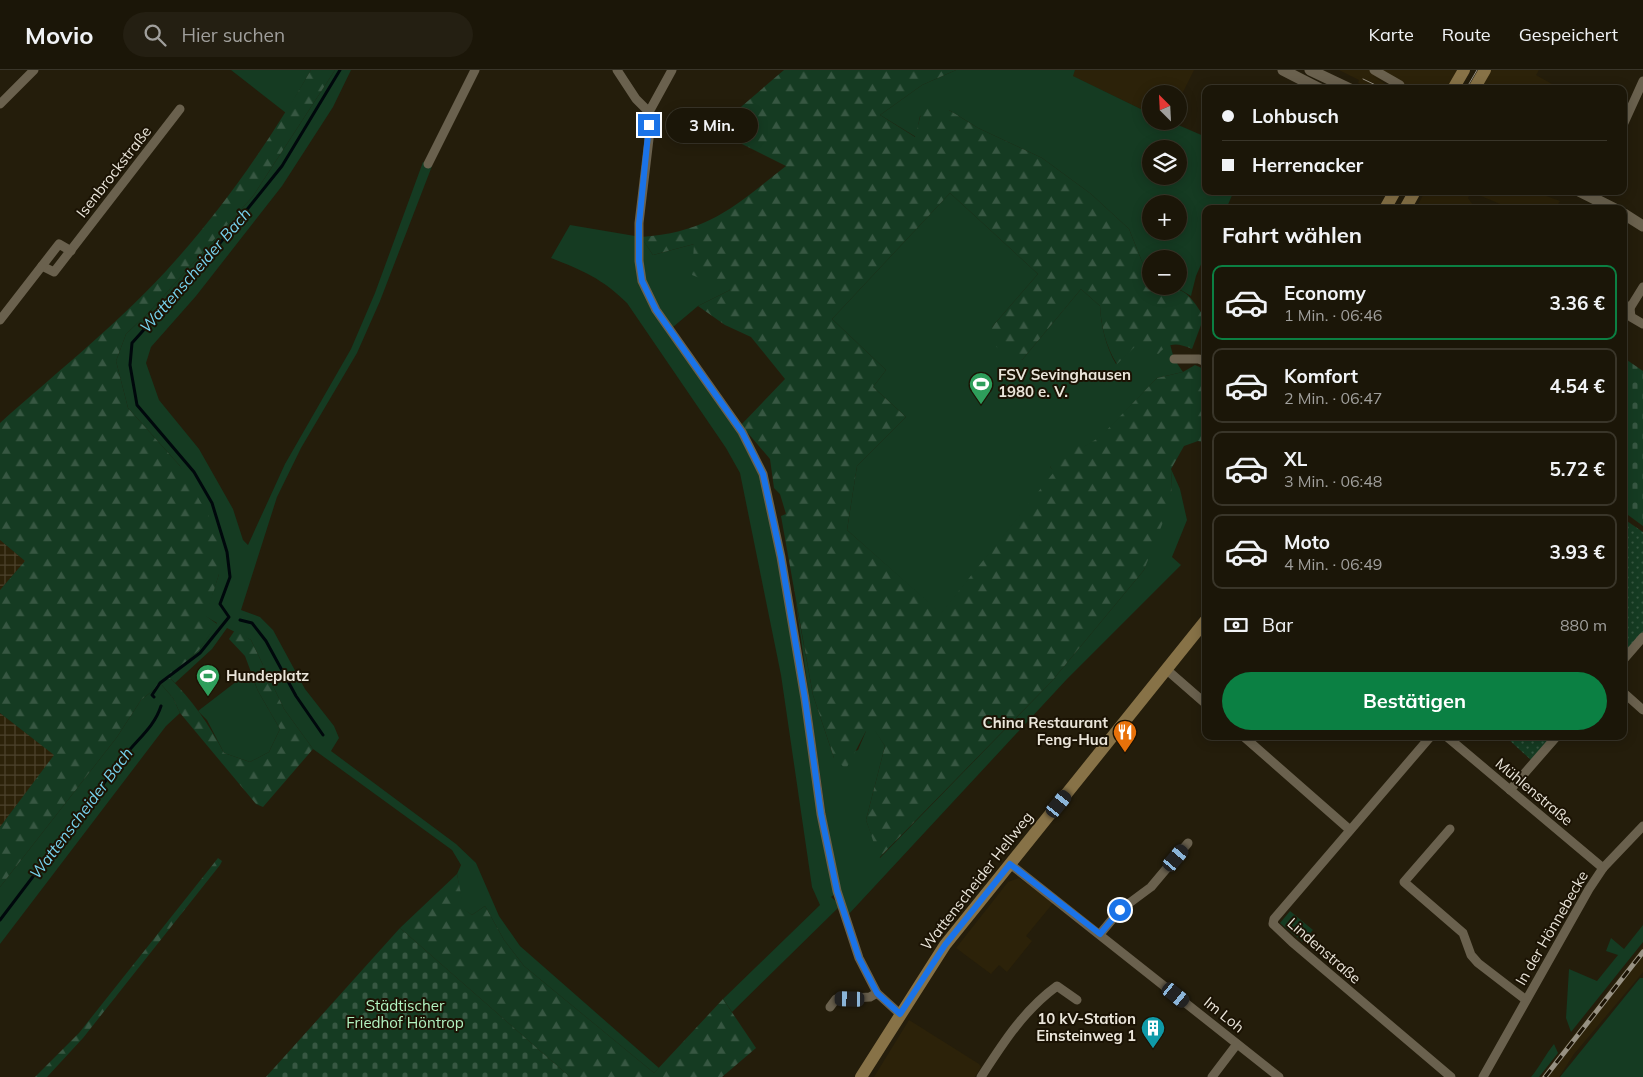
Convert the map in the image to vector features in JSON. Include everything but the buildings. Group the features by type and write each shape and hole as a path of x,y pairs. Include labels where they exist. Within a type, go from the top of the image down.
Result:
{"main road":[{"path":"1455,85 1464,70"},
{"path":"1476,85 1485,70"},
{"name":"Wattenscheider Hellweg","path":"861,1077 945,945 1202,625"}],"street":[{"path":"0,104 34,70"},
{"path":"428,164 474,70"},
{"path":"617,70 636,99 649,112"},
{"path":"672,70 649,112 648,153 639,224 641,276 651,302 742,432 763,474 781,557 805,699 821,814 832,869 849,930 877,993 900,1014"},
{"path":"1283,70 1312,85"},
{"path":"1310,70 1342,85"},
{"path":"1374,70 1400,85"},
{"path":"1627,116 1643,81"},
{"name":"Isenbrockstraße","path":"42,266 54,272 180,109"},
{"path":"1595,195 1609,205"},
{"path":"1627,216 1643,226"},
{"path":"0,320 59,244 71,251"},
{"path":"1643,287 1627,306 1632,317 1643,324"},
{"path":"1174,359 1202,360"},
{"path":"1627,656 1643,637"},
{"path":"1167,670 1202,701"},
{"path":"1627,696 1643,710"},
{"path":"1248,740 1350,830"},
{"name":"Lindenstraße","path":"1428,740 1274,919 1273,924 1451,1077"},
{"name":"Mühlenstraße","path":"1451,740 1603,868"},
{"path":"1510,790 1554,740"},
{"name":"In der Hönnebecke","path":"1483,1077 1574,913 1603,868 1643,826"},
{"name":"In der Hönnebecke","path":"1450,829 1404,882 1463,933 1471,955 1478,963 1526,1000"},
{"path":"1100,934 1120,910 1151,887 1188,842"},
{"name":"Im Loh","path":"1010,864 1279,1077"},
{"path":"981,1077 1015,1025 1039,999 1057,986 1077,1000"},
{"path":"830,1007 836,999 870,997 877,993"},
{"path":"1212,1077 1237,1044"}],"shaded area":[{"path":"1075,70 1194,70 1186,85 1142,85 1142,110 1072,76"},
{"path":"1339,70 1459,70 1450,85 1391,85 1373,76 1387,85 1362,85 1358,83 1359,80"},
{"path":"1491,70 1539,70 1536,75 1552,84 1551,85 1482,85"},
{"path":"1423,195 1467,195 1473,205 1418,205"},
{"path":"1544,195 1560,201 1558,205 1502,205 1481,196"},
{"path":"0,540 25,561 0,590"},
{"path":"0,713 55,755 0,827"},
{"path":"1019,878 1054,902 1026,936 1032,941 1007,972 999,965 991,974 956,948 1008,882"},
{"path":"1643,946 1643,972 1574,1054 1559,1077 1541,1077"},
{"path":"909,1020 979,1064 981,1067 975,1077 874,1077"}],"green space":[{"path":"231,70 311,70 286,113"},
{"path":"311,70 335,70 253,196 150,311 126,334 116,361 128,408 180,466 219,534 219,574 206,616 217,624 199,650 169,677 200,713 224,753 250,762 269,752 280,729 258,691 245,656 229,639 235,630 251,640 284,709 313,749 263,807 256,804 180,713 173,698 161,684 141,700 117,737 0,887 0,827 54,755 0,713 0,590 25,561 0,540 0,423 134,304 175,261 213,216 248,169"},
{"path":"335,70 351,70 333,107 282,186 196,296 151,347 146,363 159,400 199,449 233,509 243,540 248,545 285,464 351,349 375,293 423,162 432,166 380,301 357,353 301,448 277,497 241,610 260,617 273,630 305,689 334,726 339,738 331,751 456,844 476,863 499,916 520,946 659,1068 654,1073 524,966 504,940 485,906 472,915 463,909 457,874 461,865 452,850 313,749 284,709 251,640 227,628 212,649 175,683 169,677 199,650 217,623 205,616 219,574 180,466 128,408 116,361 126,334 150,311 253,196"},
{"path":"784,70 956,70 922,85 880,115 915,137 923,106 949,110 978,128 1042,158 1091,194 1129,229 1142,262 1142,295 1187,295 1202,314 1202,322 1192,349 1176,344 1164,348 1156,357 1140,342 1117,364 1105,336 1100,306 1081,289 1022,360 1010,355 994,345 991,334 992,327 1038,274 950,193 832,319 886,370 873,387 906,417 857,466 847,530 941,613 1054,472 1050,467 1072,443 1083,447 1100,437 1157,378 1183,372 1195,365 1202,368 1202,442 1198,441 1184,446 1171,469 1172,489 1165,517 1144,570 1051,682 879,858 866,820 885,746 875,731 866,731 846,769 834,758 813,695 781,516 786,514 780,494 774,488 770,459 741,425 785,379 751,337 725,325 698,306 730,290 692,275 694,244 653,255 641,237 685,229 720,215 736,205 786,166 714,130"},
{"path":"956,70 1075,70 1073,76 1142,110 1142,130 1188,129 1202,135 1202,195 1232,195 1228,205 1202,205 1202,262 1191,296 1187,294 1187,250 1142,250 1142,262 1129,229 1091,194 1042,158 978,128 949,110 920,116 916,137 880,115 922,85"},
{"name":"FSV Sevinghausen 1980 e. V.","path":"950,193 1038,274 992,327 1022,360 1081,289 1100,306 1109,351 1116,364 1140,341 1156,356 1163,348 1170,344 1174,359 1183,372 1157,378 1101,437 1050,467 1055,472 941,614 847,530 857,466 906,417 873,387 886,370 832,319"},
{"path":"570,225 641,237 653,255 694,244 730,290 698,306 673,327 751,453 768,500 835,894 831,897 838,903 838,908 732,1012 723,999 820,905 812,887 781,675 740,473 726,448 627,303 592,276 551,258"},
{"path":"1627,360 1643,371 1643,526 1627,514"},
{"path":"1171,469 1180,489 1187,520 1172,557 1181,565 1067,679 848,915 833,866 795,597 813,695 834,758 858,750 866,731 875,730 885,746 866,820 880,858 1051,682 1144,570 1172,489"},
{"path":"1627,521 1643,532 1643,632 1627,651"},
{"path":"250,671 258,691 280,729 269,752 250,762 224,753 207,720 198,711"},
{"path":"161,684 173,698 180,713 166,726 0,944 0,887 117,737 141,700"},
{"path":"1509,740 1548,740 1531,760"},
{"path":"218,858 222,861 220,865 83,1038 47,1077 35,1077 79,1033"},
{"path":"457,874 464,909 472,915 485,906 504,940 524,966 654,1073 723,999 756,1048 722,1077 570,1077 400,928"},
{"path":"1290,911 1313,930 1303,942 1280,923"},
{"path":"1643,925 1643,942 1571,1032 1566,1018 1569,969 1597,981 1618,955 1606,951 1611,938 1624,949"},
{"name":"Städtischer Friedhof Höntrop","path":"400,928 570,1077 266,1077"},
{"path":"1640,978 1643,978 1643,1077 1560,1077"},
{"path":"1554,1044 1558,1053 1539,1077 1531,1077 1548,1052"}],"waterway":[{"name":"Wattenscheider Bach","path":"154,697 152,695 160,683 200,653 229,617 220,604 230,577 227,552 212,503 194,472 137,405 130,365 132,343 208,258 282,166 340,70"},
{"path":"240,620 252,623 266,641 296,696 323,735"},
{"name":"Wattenscheider Bach","path":"0,920 128,751 154,721 161,706"}],"tram line":[{"path":"1468,85 1477,70"},
{"path":"1363,79 1376,85"}],"railway":[{"path":"1545,1077 1643,952"}],"place":[{"name":"FSV Sevinghausen 1980 e. V.","path":"981,405"},
{"name":"Hundeplatz","path":"208,697"},
{"name":"China Restaurant Feng-Hua","path":"1125,753"},
{"name":"10 kV-Station Einsteinweg 1","path":"1153,1049"}],"route":[{"path":"649,125 638,242 641,276 651,302 742,432 763,474 781,557 805,699 821,814 832,869 840,902 859,958 877,993 900,1014 945,945 1010,864 1100,934 1120,910"}]}
